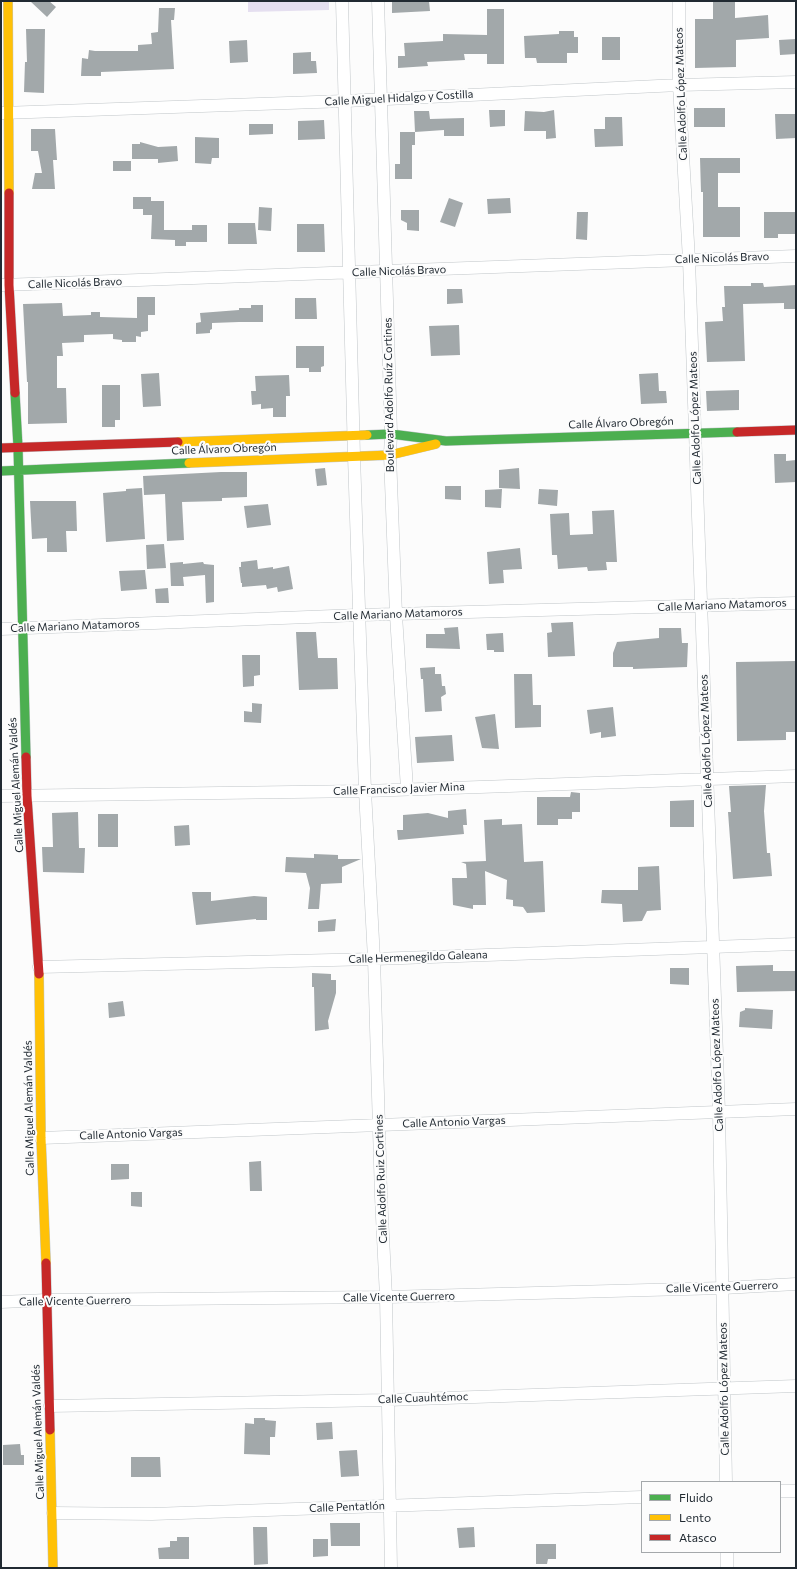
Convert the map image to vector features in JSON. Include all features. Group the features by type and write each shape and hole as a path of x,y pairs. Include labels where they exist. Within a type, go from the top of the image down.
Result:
{"street":[{"name":"Calle Miguel Alemán Valdés","path":"8,1 5,113 5,285 18,447 27,796 39,967 41,1138 53,1513 53,1568"},
{"path":"342,1 354,456"},
{"name":"Boulevard Adolfo Ruíz Cortines","path":"378,1 391,434 390,455 396,615 407,789"},
{"name":"Calle Adolfo López Mateos","path":"679,1 679,85 689,260 700,606 714,947 719,1112 726,1481"},
{"name":"Calle Miguel Hidalgo y Costilla","path":"5,113 345,101 679,85 796,82"},
{"name":"Calle Nicolás Bravo","path":"5,285 796,256"},
{"name":"Calle Álvaro Obregón","path":"1,448 391,434 446,441 796,430"},
{"name":"Calle Álvaro Obregón","path":"1,470 390,455 446,441"},
{"name":"Calle Adolfo Ruiz Cortines","path":"354,456 365,791 374,959 386,1297 391,1568"},
{"name":"Calle Mariano Matamoros","path":"1,629 359,615 796,603"},
{"name":"Calle Francisco Javier Mina","path":"1,796 365,791 796,776"},
{"name":"Calle Hermenegildo Galeana","path":"39,967 374,959 796,944"},
{"name":"Calle Antonio Vargas","path":"41,1138 796,1109"},
{"name":"Calle Vicente Guerrero","path":"1,1302 47,1300 386,1297 722,1288 796,1284"},
{"name":"Calle Cuauhtémoc","path":"50,1406 387,1400 535,1393 796,1386"},
{"path":"781,1491 796,1490"},
{"name":"Calle Pentatlón","path":"53,1513 152,1514 641,1497"},
{"path":"727,1553 727,1568"}],"shaded area":[{"path":"248,1 329,1 329,10 248,12"}],"building":[{"path":"30,1 49,1 56,7 47,17"},
{"path":"392,1 429,1 430,11 392,13"},
{"path":"713,1 735,1 735,18 768,15 769,38 736,40 736,67 695,68 695,19 713,19"},
{"path":"159,8 175,8 174,20 171,20 174,69 101,72 101,76 81,76 82,58 88,59 89,50 138,51 138,45 152,44 151,33 158,32"},
{"path":"487,9 504,9 504,64 487,64 487,54 464,54 465,60 427,62 428,66 398,68 398,56 405,56 404,43 443,41 443,34 487,35"},
{"path":"26,29 45,29 44,93 24,92 25,62 27,62"},
{"path":"559,31 574,31 574,37 578,37 578,53 567,53 567,63 537,63 536,58 525,58 524,36 559,34"},
{"path":"602,37 620,37 620,60 602,60"},
{"path":"796,39 796,54 780,55 779,40"},
{"path":"247,40 248,62 230,63 229,41"},
{"path":"311,52 311,61 316,61 317,73 293,74 293,53"},
{"path":"694,108 725,108 725,127 694,127"},
{"path":"489,110 505,110 505,126 490,127"},
{"path":"554,110 556,138 546,139 546,131 524,131 525,111 544,112"},
{"path":"414,111 429,111 430,119 464,118 464,136 444,136 444,130 415,132"},
{"path":"775,114 796,114 796,138 776,139"},
{"path":"605,117 622,117 623,146 595,147 594,129 605,129"},
{"path":"324,120 325,139 298,140 298,121"},
{"path":"249,124 273,124 273,134 249,135"},
{"path":"31,129 55,129 57,160 53,160 55,189 32,189 35,173 42,173 38,151 31,151"},
{"path":"400,132 415,132 415,145 412,145 412,179 395,179 395,164 400,164"},
{"path":"195,137 219,138 219,158 212,158 211,164 195,163"},
{"path":"140,142 158,147 177,146 178,161 158,163 158,159 132,159 132,144 140,144"},
{"path":"700,158 740,158 740,173 718,173 718,207 740,207 740,237 703,237 703,192 701,192"},
{"path":"113,161 131,161 131,171 113,171"},
{"path":"133,197 151,197 151,201 164,201 164,230 192,230 192,225 207,225 207,242 186,242 186,246 175,246 175,240 151,239 152,215 143,215 143,209 133,209"},
{"path":"449,198 463,203 455,227 440,222"},
{"path":"510,198 511,213 488,214 487,199"},
{"path":"259,207 272,208 271,231 258,230"},
{"path":"401,210 419,210 419,231 407,230 407,223 401,220"},
{"path":"577,212 588,212 587,240 576,239"},
{"path":"764,212 796,212 796,234 778,234 778,238 764,238"},
{"path":"228,223 255,223 257,244 228,244"},
{"path":"297,224 324,224 325,252 297,252"},
{"path":"751,283 763,283 764,287 796,285 796,309 784,309 784,303 743,304 745,361 707,362 705,322 723,321 722,307 725,307 724,286 751,286"},
{"path":"447,289 462,289 463,303 447,304"},
{"path":"137,297 155,297 155,315 148,315 148,331 141,332 141,337 136,336 136,342 122,342 122,340 113,339 113,334 84,335 84,342 62,343 63,356 57,356 57,388 66,388 67,423 28,424 28,382 23,304 62,303 63,316 91,315 91,312 100,312 100,317 137,318"},
{"path":"295,298 316,298 317,319 295,319"},
{"path":"251,305 263,305 263,322 212,323 210,333 196,334 196,323 201,322 200,313 239,310 239,308 251,308"},
{"path":"459,325 460,355 431,356 429,326"},
{"path":"296,346 324,346 324,366 321,367 321,372 309,372 309,368 296,368"},
{"path":"159,373 161,406 143,407 141,374"},
{"path":"658,373 659,391 666,391 667,403 641,404 639,374"},
{"path":"289,375 290,396 286,396 286,417 273,417 273,408 261,409 261,404 252,405 251,391 256,391 255,376"},
{"path":"102,385 120,385 120,420 115,420 115,427 102,427"},
{"path":"739,390 739,410 707,411 706,391"},
{"path":"774,454 786,454 786,461 796,460 796,482 775,483"},
{"path":"325,468 327,485 317,486 315,469"},
{"path":"519,468 520,489 499,488 499,470"},
{"path":"247,472 247,497 222,498 222,501 182,502 184,540 167,541 165,494 144,495 143,476"},
{"path":"445,486 461,486 461,500 445,499"},
{"path":"142,488 145,539 106,542 103,493"},
{"path":"502,489 501,508 485,507 485,490"},
{"path":"539,489 558,490 557,506 538,504"},
{"path":"30,501 76,501 77,531 66,531 67,552 47,552 47,538 32,539"},
{"path":"268,504 271,525 247,528 244,506"},
{"path":"614,510 617,562 606,562 607,570 588,571 587,567 558,569 557,555 552,555 550,514 569,513 570,535 593,534 592,511"},
{"path":"164,544 166,568 147,569 146,545"},
{"path":"520,548 522,569 503,570 504,583 489,584 487,552"},
{"path":"257,560 258,569 273,567 273,569 289,566 293,589 278,592 277,587 267,589 266,585 242,587 239,567 241,567 241,562"},
{"path":"183,562 183,564 203,562 204,564 214,565 214,602 206,603 205,575 183,577 184,586 171,586 170,563"},
{"path":"145,570 147,589 121,591 119,571"},
{"path":"168,588 169,603 156,603 155,589"},
{"path":"573,622 575,656 548,657 547,633 552,632 551,623"},
{"path":"458,627 460,649 426,648 426,634 445,634 444,628"},
{"path":"659,628 681,628 682,643 688,643 687,667 633,669 633,667 613,667 613,653 617,642 659,638"},
{"path":"296,632 316,632 318,658 337,658 338,689 299,690"},
{"path":"503,633 504,652 487,650 486,634"},
{"path":"242,655 260,655 260,675 254,676 254,686 243,687"},
{"path":"796,661 796,732 786,732 786,740 737,741 736,662"},
{"path":"435,667 435,674 441,674 442,686 445,686 446,694 441,697 442,711 425,712 423,679 421,679 420,668"},
{"path":"514,674 532,674 533,705 541,705 541,727 515,728"},
{"path":"252,703 262,704 261,723 244,722 244,711 252,712"},
{"path":"613,707 616,736 601,738 601,732 590,734 587,710"},
{"path":"495,714 499,749 482,748 475,717"},
{"path":"452,735 454,761 417,763 415,737"},
{"path":"766,785 764,811 767,853 770,853 772,876 733,879 728,812 731,812 729,786"},
{"path":"571,792 580,793 580,812 572,812 572,819 558,819 558,825 537,825 537,797 570,797"},
{"path":"694,800 694,827 670,827 670,801"},
{"path":"466,809 467,825 463,825 464,834 398,840 397,830 403,830 403,815 428,813 448,818 448,811"},
{"path":"78,812 79,848 85,848 84,873 43,872 42,847 53,847 52,813"},
{"path":"98,814 118,814 118,847 98,847"},
{"path":"502,819 502,825 522,824 524,862 543,861 545,912 527,913 523,907 513,906 513,900 506,899 507,880 485,871 486,905 473,905 473,909 453,905 452,878 467,878 466,864 461,862 486,861 484,820"},
{"path":"189,825 190,845 175,846 174,826"},
{"path":"314,854 338,855 338,859 361,859 342,867 342,883 321,884 319,909 308,909 310,888 306,873 285,872 286,857 314,858"},
{"path":"659,866 661,910 647,911 642,921 623,922 622,904 601,903 602,890 638,890 638,867"},
{"path":"192,892 211,892 211,901 254,896 267,897 267,920 256,919 196,925"},
{"path":"336,919 335,931 318,932 318,921"},
{"path":"773,965 773,971 796,971 796,991 737,992 736,966"},
{"path":"670,968 689,968 689,985 670,984"},
{"path":"312,973 331,974 331,980 336,980 336,993 328,1021 329,1029 315,1031 314,987 312,987"},
{"path":"123,1001 125,1016 109,1018 108,1003"},
{"path":"745,1008 773,1010 772,1029 739,1027 740,1012 745,1010"},
{"path":"261,1161 262,1191 250,1191 249,1162"},
{"path":"111,1164 129,1164 129,1179 111,1180"},
{"path":"131,1192 142,1192 142,1207 131,1206"},
{"path":"254,1418 265,1418 265,1420 276,1421 275,1437 270,1437 270,1455 244,1454 245,1423 254,1424"},
{"path":"332,1422 333,1439 317,1440 316,1423"},
{"path":"20,1444 21,1455 24,1455 24,1465 3,1465 3,1445"},
{"path":"357,1450 359,1476 341,1477 339,1451"},
{"path":"131,1457 160,1457 161,1477 131,1477"},
{"path":"330,1523 360,1523 360,1546 331,1546"},
{"path":"253,1527 267,1527 268,1564 254,1565"},
{"path":"474,1527 475,1547 459,1548 457,1528"},
{"path":"177,1537 189,1537 189,1559 159,1559 158,1548 170,1547 170,1541 177,1541"},
{"path":"313,1539 328,1539 328,1556 313,1557"},
{"path":"536,1544 556,1544 556,1559 548,1559 547,1564 536,1564"}],"traffic: fast":[{"path":"15,393 18,447 26,757"},
{"path":"367,435 391,434 446,441 737,432"},
{"path":"1,471 189,463"}],"traffic: slow":[{"path":"8,1 9,193"},
{"path":"178,442 367,435"},
{"path":"189,463 390,455 436,444"},
{"path":"39,974 41,1138 46,1263"},
{"path":"50,1430 53,1568"}],"traffic: jam":[{"path":"9,193 9,285 15,393"},
{"path":"737,432 796,430"},
{"path":"1,448 178,442"},
{"path":"26,757 27,796 39,974"},
{"path":"46,1263 50,1430"}]}
